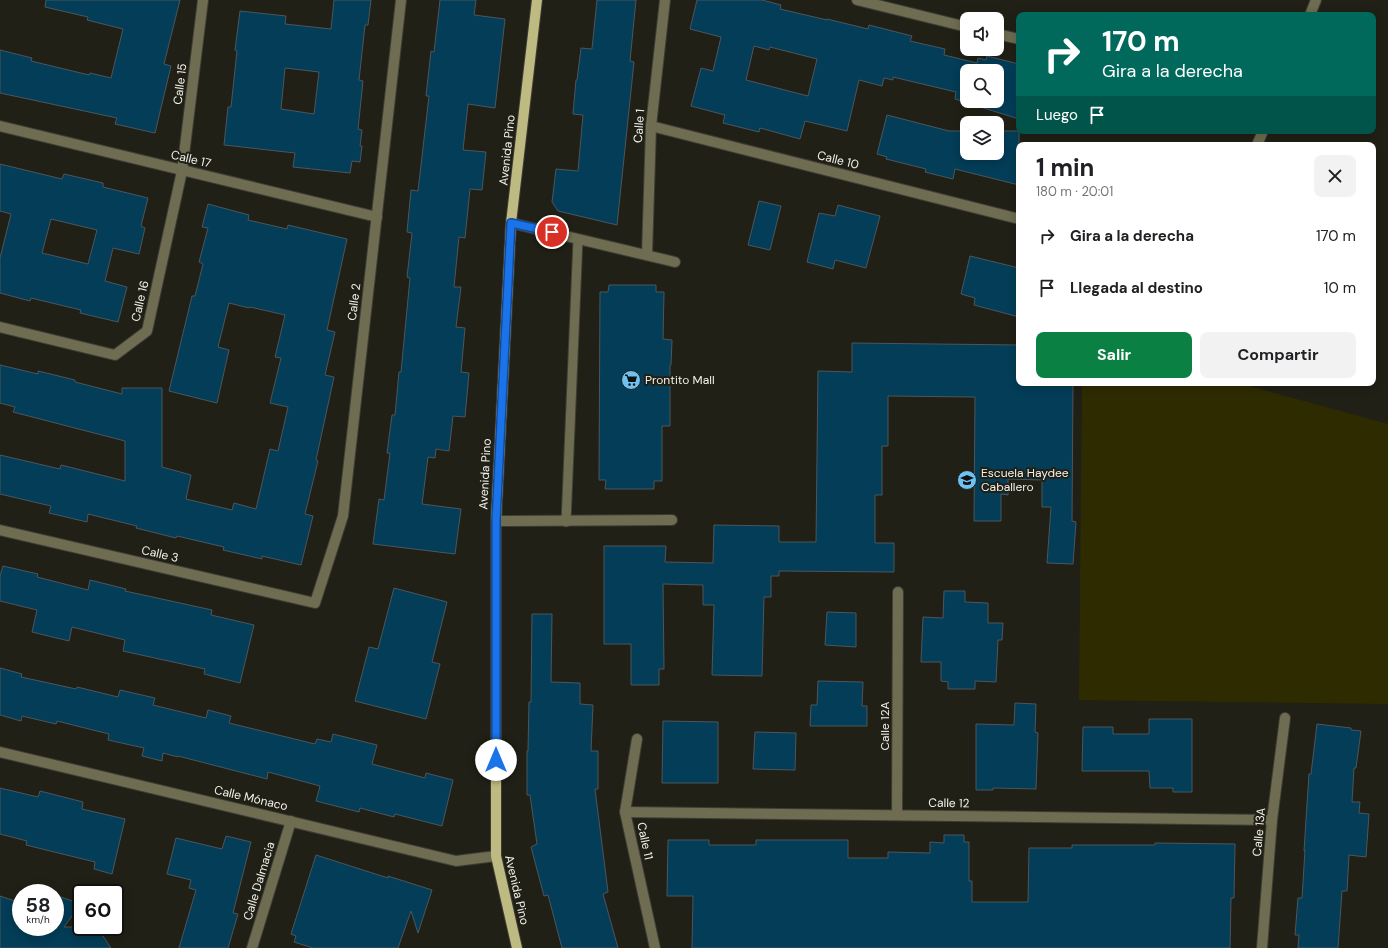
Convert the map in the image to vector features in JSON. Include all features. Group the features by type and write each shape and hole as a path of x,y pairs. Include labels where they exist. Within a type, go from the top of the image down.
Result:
{"main road":[{"name":"Avenida Pino","path":"517,948 496,856 496,521 511,223 536,0"}],"street":[{"name":"Calle 15","path":"182,171 203,0"},
{"name":"Calle 2","path":"315,603 343,516 401,0"},
{"name":"Calle 1","path":"647,255 651,126 665,0"},
{"path":"857,0 960,25"},
{"path":"1311,12 1316,0"},
{"path":"1004,36 1016,39"},
{"name":"Calle 17","path":"0,126 377,217"},
{"name":"Calle 10","path":"651,126 1016,218"},
{"name":"Calle 16","path":"0,327 114,355 146,331 182,171"},
{"path":"511,223 676,262"},
{"path":"496,521 566,522 672,520"},
{"name":"Calle 3","path":"0,530 315,603"},
{"name":"Calle 12A","path":"897,815 898,592"},
{"name":"Calle 13A","path":"1262,948 1272,820 1285,718"},
{"name":"Calle 11","path":"638,739 625,812 655,948"},
{"name":"Calle Mónaco","path":"0,752 290,820 456,861 496,856"},
{"name":"Calle 12","path":"625,812 1272,820"},
{"name":"Calle Dalmacia","path":"252,948 290,820"}],"lane":[{"path":"566,522 578,239"}],"shaded area":[{"path":"1082,386 1249,386 1388,424 1388,704 1079,700"}],"building":[{"path":"46,0 180,0 164,64 171,66 155,133 115,124 117,118 0,93 0,50 32,58 31,61 89,75 90,73 111,78 123,29 87,20 88,17 45,7"},
{"path":"334,0 371,0 368,25 365,25 359,80 363,81 358,129 362,130 360,146 362,146 360,162 352,161 350,173 293,167 295,153 224,145 228,107 231,107 237,51 235,50 240,11 286,16 285,24 331,29","holes":["285,68 319,72 314,114 281,109"]},
{"path":"440,0 476,0 474,15 505,19 495,108 468,104 463,150 486,152 482,190 470,189 465,238 459,237 454,287 461,287 456,327 465,328 461,372 469,373 465,417 453,416 449,451 436,449 435,458 428,457 422,504 461,509 455,554 373,544 379,499 384,500 390,453 387,453 392,415 395,415 399,372 401,372 410,278 407,277 412,233 407,232 411,190 418,191 429,96 426,96 431,51 434,52"},
{"path":"597,0 636,0 630,61 634,62 617,225 558,211 552,202 556,169 578,171 583,115 573,114 576,80 581,48 592,49"},
{"path":"697,0 762,0 781,5 780,9 868,29 869,25 912,36 910,41 945,49 944,55 977,63 978,58 986,60 987,56 1016,63 1016,118 984,108 1004,108 1004,64 960,64 960,101 955,99 956,92 893,77 893,80 884,78 882,86 859,80 847,131 805,121 800,139 760,128 759,132 723,123 725,115 691,106 701,68 713,71 721,37 690,29","holes":["754,46 769,50 770,47 817,59 808,96 746,80"]},
{"path":"887,115 949,131 960,131 960,160 1004,160 1004,131 1016,131 1016,134 1019,134 1019,142 1016,142 1016,184 955,169 953,179 925,172 926,169 886,159 887,157 877,154"},
{"path":"0,164 62,179 64,174 103,183 103,187 148,198 141,226 145,228 139,254 113,248 105,281 127,287 118,322 80,313 81,310 31,298 30,301 0,293 0,258 11,214 0,211","holes":["51,219 97,230 88,264 42,253"]},
{"path":"759,201 781,206 770,250 748,245"},
{"path":"208,204 249,215 248,220 287,229 288,225 347,239 327,330 335,332 325,375 334,377 316,460 318,461 305,514 313,516 301,565 262,556 262,559 223,550 224,547 177,536 176,538 136,528 137,526 88,514 87,522 49,513 51,506 0,494 0,455 60,469 61,465 125,481 125,441 13,412 15,407 0,403 0,365 38,374 38,371 122,394 122,388 162,388 162,467 191,475 186,499 232,510 234,503 256,509 270,449 278,451 288,407 270,403 281,358 275,357 285,315 229,303 218,347 229,350 217,403 169,391 192,296 195,296 203,264 199,262 208,228 202,227"},
{"path":"838,205 880,216 866,268 835,260 833,269 807,262 819,213 835,216"},
{"path":"970,256 1016,267 1016,316 974,305 975,298 961,294"},
{"name":"Prontito Mall","path":"609,285 656,285 656,292 664,292 663,339 672,340 670,365 670,426 662,426 662,481 654,481 654,489 605,489 606,480 599,480 600,292 608,292"},
{"path":"852,343 1016,345 1016,386 1073,386 1072,521 1076,522 1073,564 1047,563 1051,507 1042,507 1042,480 1008,479 1008,495 1001,494 1001,521 974,521 975,397 888,396 888,446 882,446 882,495 875,495 875,543 894,543 894,572 779,571 779,576 771,576 771,597 764,597 762,676 712,675 714,605 703,605 703,585 663,584 664,669 659,669 659,685 631,685 631,644 604,644 604,546 666,546 665,562 713,563 714,525 779,526 779,542 816,542 818,371 852,372"},
{"path":"3,566 38,574 37,577 88,590 90,580 126,589 125,591 212,610 211,615 254,625 240,683 204,674 205,669 123,651 125,640 72,627 69,641 32,632 37,610 0,601 0,576"},
{"path":"394,588 447,602 432,662 440,664 426,719 355,701 369,647 378,649"},
{"path":"944,591 965,591 965,602 988,603 988,623 1003,623 1002,640 998,640 996,682 975,681 975,689 948,689 948,682 941,681 941,662 921,662 923,617 943,618"},
{"path":"827,612 856,613 856,647 825,645"},
{"path":"532,614 552,614 551,682 580,683 580,704 593,705 591,751 598,751 598,789 595,789 608,892 603,894 618,948 562,948 548,895 544,896 531,847 537,844 530,795 527,795 529,702 531,702"},
{"path":"0,668 22,674 21,677 76,689 77,687 118,697 120,690 155,698 153,705 206,718 208,710 231,716 229,723 315,744 317,739 331,742 333,734 377,745 372,764 425,778 426,773 453,780 442,826 395,814 394,817 360,808 359,812 316,801 320,786 268,772 267,779 163,753 162,761 142,756 144,748 108,740 109,734 57,721 56,724 22,716 21,721 0,715"},
{"path":"818,681 863,682 862,706 867,706 867,726 810,726 811,705 817,705"},
{"path":"1015,703 1036,704 1035,732 1038,733 1036,789 993,788 993,790 976,790 976,724 1014,725"},
{"path":"1149,719 1192,719 1192,792 1173,792 1173,788 1150,788 1149,771 1082,771 1083,727 1113,727 1113,734 1149,734"},
{"path":"663,721 718,722 718,783 662,783"},
{"path":"1317,724 1351,728 1351,730 1361,731 1356,768 1354,768 1352,802 1360,802 1359,813 1369,814 1366,857 1349,855 1347,891 1342,891 1338,948 1298,948 1299,935 1295,935 1298,898 1302,898 1309,774 1311,774"},
{"path":"755,732 796,733 795,770 753,769"},
{"path":"0,788 38,797 40,791 83,802 82,809 125,819 112,874 94,869 95,862 26,845 27,841 0,834"},
{"path":"944,835 964,835 964,842 969,842 969,881 972,881 972,902 1028,902 1029,848 1072,848 1072,845 1155,845 1155,843 1235,844 1234,898 1231,898 1230,948 692,948 693,896 667,896 668,840 709,840 709,845 756,845 756,840 848,840 848,858 888,858 888,852 930,853 930,842 944,843"},
{"path":"226,836 251,842 233,913 238,914 228,948 179,948 196,890 189,888 191,880 167,874 176,838 222,849"},
{"path":"316,855 388,878 388,876 432,890 418,933 411,911 398,948 313,948 294,942 296,936 291,934"},
{"path":"0,896 12,900 12,936 64,936 64,927 72,927 72,936 103,936 111,948 0,948"},
{"path":"64,898 72,901 72,916 64,927"}],"place":[{"name":"Prontito Mall","path":"631,380"},
{"name":"Escuela Haydee Caballero","path":"967,480"}],"route":[{"path":"496,760 496,521 511,223 552,232"}]}
